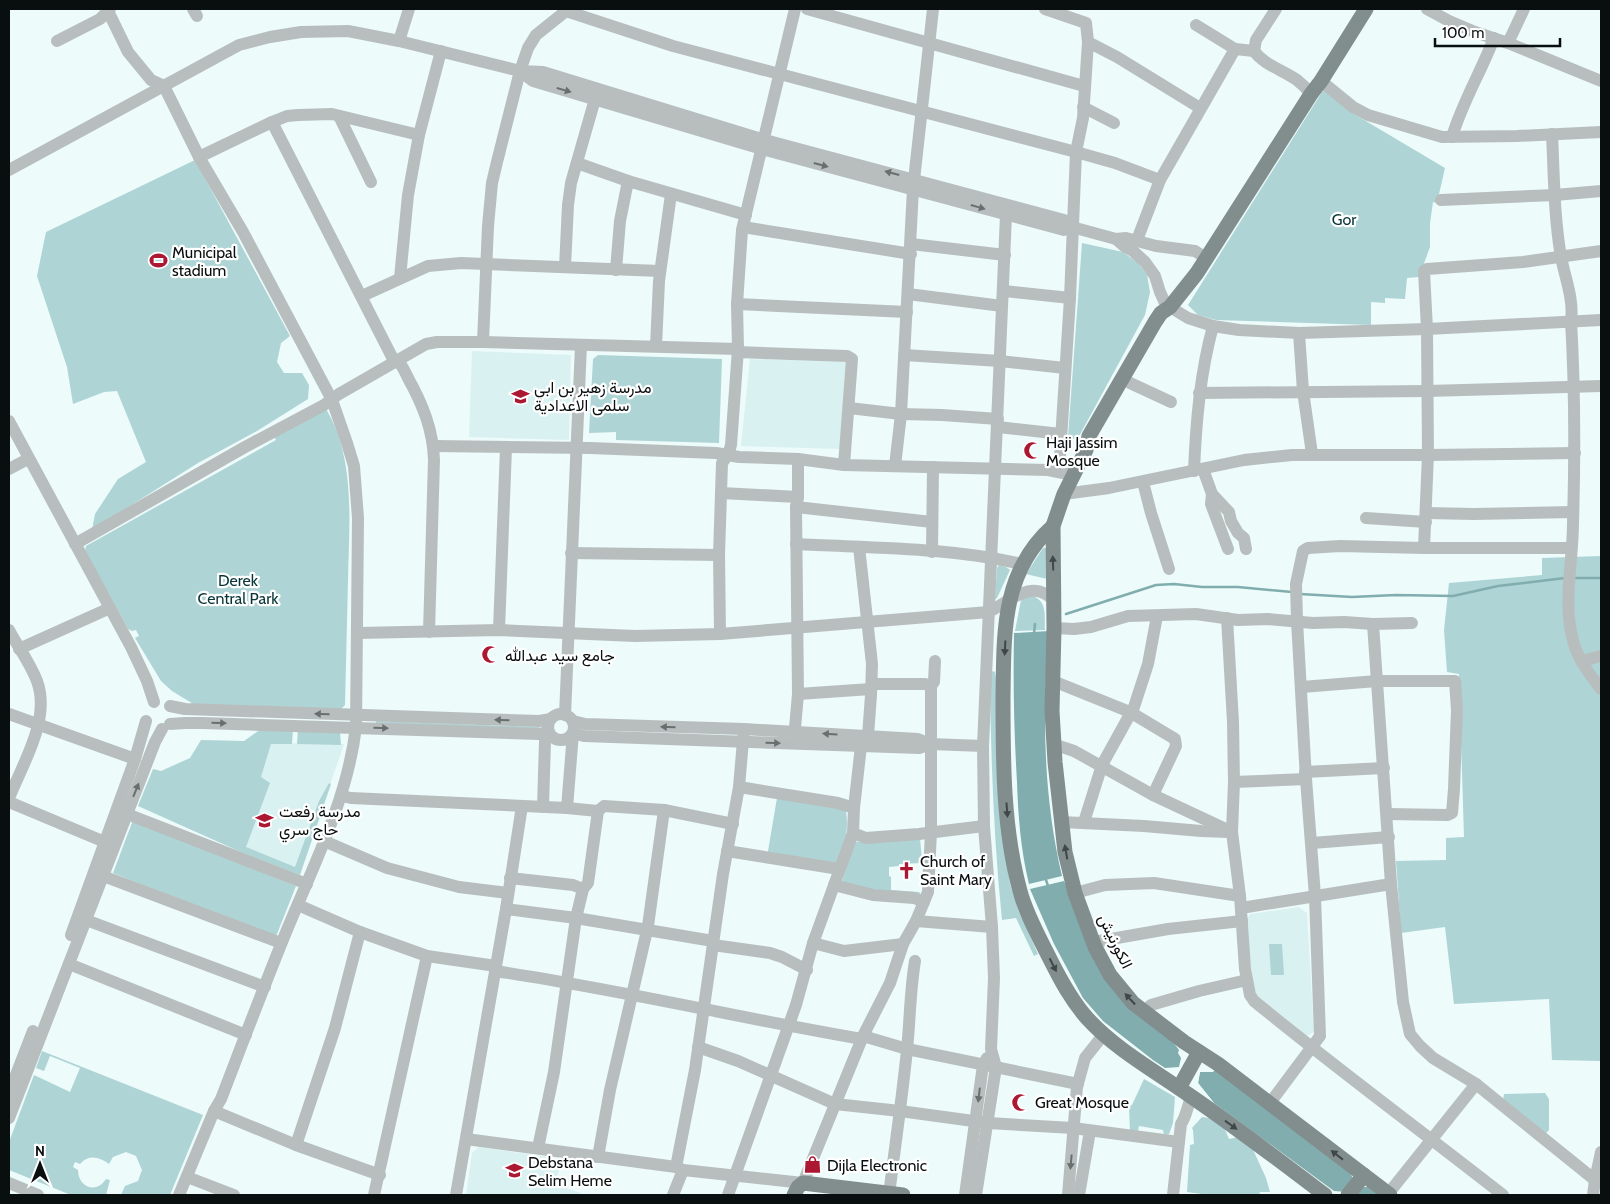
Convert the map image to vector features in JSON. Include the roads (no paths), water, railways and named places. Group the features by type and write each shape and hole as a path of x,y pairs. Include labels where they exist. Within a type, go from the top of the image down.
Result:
{"main road":[{"path":"1086,450 1088,436 1155,322 1161,313 1170,307 1197,273 1366,9"},
{"path":"1170,307 1163,327 1097,440 1066,473 1064,494 1053,526 1035,544 1014,581 1010,600 1004,672 1004,766 1008,828 1020,890 1033,925 1059,977 1088,1019 1104,1034 1184,1089 1325,1195"},
{"name":"الكورنيش","path":"1053,526 1053,744 1061,822 1075,893 1094,942 1110,975 1133,1003 1196,1055 1218,1064 1270,1103 1362,1178 1389,1194"},
{"path":"1184,1089 1196,1055"},
{"path":"1348,1195 1362,1178"},
{"path":"794,1195 798,1187 803,1189 893,1195"}],"street":[{"path":"57,41 100,19 109,9 128,52 150,80 164,86 199,158 247,241 332,400 347,443 355,476 358,518 358,633 355,721 353,750 342,796 281,943 221,1099 214,1111 180,1195"},
{"path":"399,41 410,9"},
{"path":"720,634 719,555 722,463 728,455 731,445 738,350 737,304 743,228 795,9"},
{"path":"807,9 1084,86"},
{"path":"895,466 901,414 914,184 933,9"},
{"path":"433,446 716,452 739,457 798,459 844,464 1066,473 1062,434 1072,227 1076,152 1083,118 1088,42 1086,23 1045,9"},
{"path":"1254,51 1256,40 1276,9"},
{"path":"1427,9 1449,21 1601,81"},
{"path":"1508,43 1524,9"},
{"path":"482,342 492,183 520,71 528,48 536,35 566,10 673,46 1076,152 1160,180"},
{"path":"1196,26 1235,50 1254,51 1265,61 1298,80 1311,94"},
{"path":"9,170 239,45 270,36 301,32 364,33 520,71 542,72 764,145"},
{"path":"1452,137 1460,111 1494,38"},
{"path":"1088,42 1117,57 1200,108"},
{"path":"1137,240 1160,180 1235,50"},
{"path":"400,278 408,195 419,135 441,51"},
{"path":"520,71 533,81 764,145 1064,220 1072,227 1116,239 1126,238 1156,246 1195,251 1206,258"},
{"path":"1321,81 1353,107 1368,115 1442,137 1601,132"},
{"path":"565,268 571,183 595,98"},
{"path":"1083,107 1114,123"},
{"path":"199,158 272,122 286,116 298,114 339,116 419,135"},
{"path":"339,116 371,182"},
{"path":"272,122 392,357 399,361 421,402 431,431 433,446 433,533 430,632"},
{"path":"1552,134 1561,257 1570,298 1574,388 1575,453 1569,589 1571,634 1582,662 1601,689"},
{"path":"577,163 628,181 746,215"},
{"path":"616,270 620,221 628,181"},
{"path":"914,184 1006,215 1064,230 1072,227"},
{"path":"1441,200 1601,191"},
{"path":"656,346 660,271 671,194"},
{"path":"965,1195 996,1067 991,1049 994,978 984,826 983,746 1006,215"},
{"path":"743,228 911,249 1005,255"},
{"path":"1116,239 1145,262 1155,276 1160,292 1170,307 1188,318 1213,326 1263,332 1299,333 1427,329 1601,320"},
{"path":"1424,548 1428,456 1427,329 1424,276 1426,270 1601,252"},
{"path":"362,296 428,266 461,263 660,271"},
{"path":"1004,291 1070,298"},
{"path":"908,294 1002,306"},
{"path":"737,304 907,312"},
{"path":"1213,326 1206,350 1196,419 1199,470 1212,494 1229,512 1238,533 1244,538 1246,549"},
{"path":"1299,333 1303,391 1312,454"},
{"path":"75,544 332,400 415,350 426,344 437,342 656,346 847,356 852,359 844,464"},
{"path":"566,808 574,726 569,633 581,344"},
{"path":"904,355 1000,361 1065,368"},
{"path":"1130,383 1171,402"},
{"path":"1199,393 1427,391 1601,386"},
{"path":"849,408 901,414 942,415 1062,434"},
{"path":"9,421 110,608 147,681 154,702"},
{"path":"499,630 506,448"},
{"path":"1064,494 1143,482 1265,457 1312,454 1428,456 1575,453"},
{"path":"9,469 28,458"},
{"path":"794,738 798,694 796,544 798,459"},
{"path":"932,552 933,468"},
{"path":"1143,482 1169,569"},
{"path":"721,492 932,522"},
{"path":"1212,494 1211,504 1228,549"},
{"path":"1366,518 1426,518 1483,514 1573,512"},
{"path":"796,544 992,557 1022,564"},
{"path":"1270,1103 1320,1036 1315,896 1297,621 1296,584 1301,556 1308,548 1340,546 1571,548"},
{"path":"728,1195 807,970 813,943 853,833 854,808 871,686 872,664 859,548"},
{"path":"571,553 719,555"},
{"path":"358,633 499,630 635,636 720,634 989,612 1016,595 1033,591 1049,595 1054,601"},
{"path":"19,649 110,608"},
{"path":"1054,628 1074,629 1091,627 1128,616 1196,614 1228,618 1314,623 1412,623"},
{"path":"1084,822 1102,765 1134,707 1148,664 1157,616"},
{"path":"1228,618 1233,722 1234,782 1232,832 1250,995 1311,1048 1503,1195"},
{"path":"1374,624 1391,884 1403,1002 1410,1034 1433,1058 1476,1084 1595,1180"},
{"path":"9,630 38,683 40,712 39,726 9,798"},
{"path":"1582,662 1601,656"},
{"path":"466,1139 735,1175 803,1189 835,1104 863,1037 890,983 903,944 916,921 929,887 931,686 934,682 935,661"},
{"path":"1302,687 1377,681 1455,680 1452,813 1448,815 1387,814"},
{"path":"1052,681 1130,712 1174,737 1176,746 1153,795"},
{"path":"798,694 871,686 925,684 931,686"},
{"path":"9,1093 14,1076 69,964 103,876 110,845 146,721 147,708 154,702 162,701 170,706 243,718"},
{"path":"42,1020 110,845 127,814 155,742 174,715 170,706"},
{"path":"9,714 135,760"},
{"path":"543,807 546,728 558,715 574,726 864,741 919,748 930,744 983,746"},
{"path":"146,721 152,728 166,727 185,722 243,718 546,728"},
{"path":"355,721 539,721 554,738 563,740 570,737 574,726"},
{"path":"574,726 585,724 743,736"},
{"path":"673,1195 698,1047 727,851 739,788 743,736"},
{"path":"1053,744 1074,751 1153,795 1232,832"},
{"path":"1234,782 1384,768"},
{"path":"739,788 838,803 854,808"},
{"path":"342,796 598,811"},
{"path":"9,802 110,845"},
{"path":"456,1195 496,969 522,806"},
{"path":"538,1148 554,1072 576,918 583,889 588,883 598,811 604,806 664,810 733,824"},
{"path":"598,1157 647,931 664,810"},
{"path":"127,814 307,884"},
{"path":"1061,822 1144,826 1201,832 1232,832"},
{"path":"853,833 866,838 984,826"},
{"path":"1312,843 1389,837"},
{"path":"324,840 387,868 459,887 508,893"},
{"path":"727,851 839,869"},
{"path":"103,876 281,943"},
{"path":"510,878 573,885 583,889"},
{"path":"1075,893 1105,885 1154,884 1241,908"},
{"path":"1094,942 1168,928 1241,908 1391,884"},
{"path":"834,885 873,895 914,898 924,902"},
{"path":"298,904 360,932 427,956 632,994 788,1026 863,1037 1078,1084"},
{"path":"506,909 576,918 770,953 807,970"},
{"path":"86,920 265,987"},
{"path":"916,921 992,927"},
{"path":"296,1145 336,1028 360,932"},
{"path":"813,943 844,951 903,944"},
{"path":"374,1195 380,1175 427,956"},
{"path":"893,1195 907,1048 911,983 915,961"},
{"path":"69,964 246,1035"},
{"path":"1145,1012 1151,1005 1247,980"},
{"path":"1068,1195 1078,1084 1085,1058 1104,1034"},
{"path":"698,1047 738,1061 770,1077 835,1104 982,1122 1073,1128 1179,1142"},
{"path":"976,1195 982,1122 983,1064 991,1049"},
{"path":"9,1118 14,1076"},
{"path":"1389,1194 1476,1084"},
{"path":"1180,1195 1190,1126 1187,1115 1188,1103 1184,1089"},
{"path":"214,1111 296,1145 380,1175"},
{"path":"1173,1195 1181,1124 1187,1115"},
{"path":"1079,1195 1090,1131"},
{"path":"1594,1195 1601,1152"},
{"path":"187,1177 234,1195"},
{"path":"9,1183 38,1195"}],"waterway":[{"path":"1300,594 1352,597 1396,595 1453,596 1498,586 1565,578"},
{"path":"1573,578 1601,578"},
{"path":"1066,614 1156,585 1238,587 1292,592"},
{"path":"1034,633 1035,624"},
{"path":"1045,877 1049,889"}],"place":[{"name":"Municipal stadium","path":"158,261"},
{"name":"مدرسة زهير بن ابي سلمى الاعدادية","path":"520,396"},
{"name":"Haji Jassim Mosque","path":"1032,451"},
{"name":"جامع سيد عبدالله","path":"491,655"},
{"name":"مدرسة رفعت حاج سري","path":"265,820"},
{"name":"Church of Saint Mary","path":"906,870"},
{"name":"Great Mosque","path":"1021,1102"},
{"name":"Dijla Electronic","path":"813,1165"},
{"name":"Debstana Selim Heme","path":"514,1171"}],"park label":[{"name":"Gor","path":"1344,219"},
{"name":"Derek Central Park","path":"238,589"}]}
